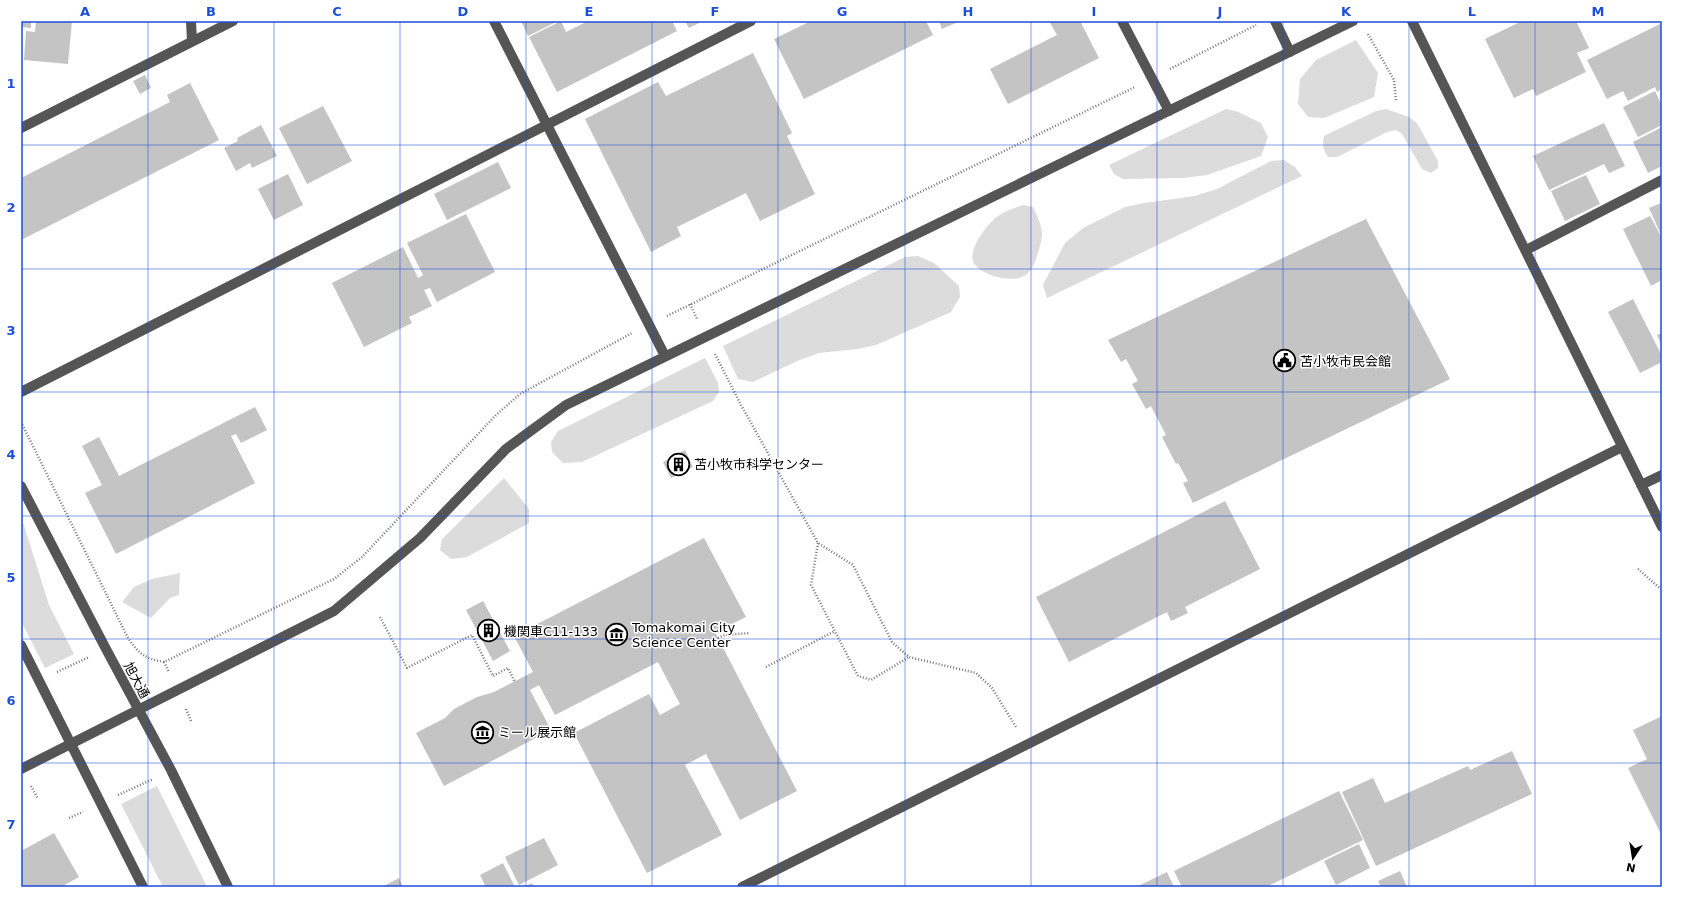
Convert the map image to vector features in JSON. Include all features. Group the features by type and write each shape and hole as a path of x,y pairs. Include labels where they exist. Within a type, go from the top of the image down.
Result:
{"street":[{"path":"191,21 192,42"},
{"path":"21,128 233,21"},
{"path":"494,21 666,356"},
{"path":"21,392 751,21"},
{"path":"1122,21 1169,111"},
{"path":"1274,21 1290,52"},
{"path":"21,769 334,611 420,538 506,449 566,405 1353,21"},
{"path":"1412,21 1662,527"},
{"path":"1526,250 1662,180"},
{"path":"742,887 1622,447"},
{"path":"1641,485 1662,475"},
{"name":"旭大通","path":"21,486 171,770 228,887"},
{"path":"21,645 102,803 143,887"}],"path":[{"path":"21,422 128,638 138,651 150,659 164,662 334,579 362,557 496,415 520,394 649,324 1152,79 1257,25"},
{"path":"1365,28 1394,80 1396,102"},
{"path":"690,304 741,405 818,543 853,565 892,642 909,657 976,673 992,688 1027,745"},
{"path":"818,543 811,585 858,676 871,680 909,657"},
{"path":"1638,569 1662,590"},
{"path":"380,618 407,668 472,635 493,676 508,668 515,682"},
{"path":"766,667 835,631"},
{"path":"718,638 725,635 750,633"},
{"path":"40,681 128,638"},
{"path":"69,818 171,770"}],"shaded area":[{"path":"1356,40 1378,73 1374,97 1324,118 1308,117 1298,104 1300,79 1316,60"},
{"path":"1226,109 1236,111 1261,123 1268,137 1261,156 1207,175 1183,178 1123,179 1114,174 1109,165"},
{"path":"1386,109 1409,117 1417,123 1438,161 1438,168 1431,173 1422,169 1402,134 1396,130 1387,132 1337,157 1328,157 1323,147 1324,136 1376,111"},
{"path":"1284,160 1295,167 1302,176 1047,298 1043,285 1065,243 1083,228 1125,207 1195,196 1217,189 1271,161"},
{"path":"1023,205 1033,207 1042,231 1040,248 1031,270 1024,276 1013,279 991,275 979,269 975,265 973,253 975,246 983,232 998,216"},
{"path":"918,256 934,263 959,286 960,297 951,312 876,345 858,349 819,353 797,361 753,382 738,379 723,346 905,257"},
{"path":"705,358 718,383 719,392 713,401 582,462 563,463 552,452 551,442 558,431"},
{"path":"504,478 529,509 529,523 467,557 451,559 440,550 442,539"},
{"path":"21,516 49,605 74,654 45,668 21,621"},
{"path":"180,573 179,595 170,598 151,618 122,602 134,587 152,579"},
{"path":"157,786 207,887 163,887 121,804"}],"building":[{"path":"21,21 31,21 31,28 21,27"},
{"path":"36,21 72,21 68,64 24,60 26,31 35,32"},
{"path":"521,21 558,21 528,36"},
{"path":"561,21 566,32 588,21 672,21 677,31 557,92 529,37"},
{"path":"685,21 703,21 689,28"},
{"path":"811,21 926,21 933,35 804,99 774,39"},
{"path":"939,21 960,21 942,29"},
{"path":"1049,21 1080,21 1099,58 1008,104 990,69 1057,35"},
{"path":"1522,21 1576,21 1589,48 1577,53 1586,72 1536,96 1533,89 1514,98 1485,39"},
{"path":"1662,23 1662,89 1657,92 1655,87 1628,101 1623,91 1607,99 1587,60"},
{"path":"753,53 792,133 787,136 815,194 760,221 746,193 677,227 681,236 651,252 585,119 658,82 666,96"},
{"path":"145,75 151,88 140,94 133,81"},
{"path":"190,83 219,140 21,240 21,178 170,102 167,95"},
{"path":"1655,91 1662,106 1662,125 1638,137 1623,107"},
{"path":"323,106 352,161 307,184 279,128"},
{"path":"1604,123 1625,166 1609,173 1604,164 1549,190 1533,156"},
{"path":"261,125 277,156 252,168 250,163 236,171 224,148 238,141 237,138"},
{"path":"1662,127 1662,166 1648,173 1633,142"},
{"path":"498,162 511,188 447,220 434,194"},
{"path":"288,174 303,205 274,220 258,189"},
{"path":"1586,175 1600,204 1565,221 1551,191"},
{"path":"1661,203 1662,205 1661,235 1649,208"},
{"path":"466,214 495,272 437,302 430,288 424,290 432,306 409,317 412,323 364,347 332,283 403,247 418,278 423,275 407,243"},
{"path":"1650,216 1662,238 1662,280 1651,286 1623,229"},
{"name":"苫小牧市民会館","path":"1366,219 1450,379 1193,503 1183,483 1188,481 1178,463 1176,464 1162,437 1166,435 1151,406 1146,409 1132,384 1138,381 1126,359 1121,362 1108,340"},
{"path":"1633,299 1662,356 1662,362 1640,373 1608,312"},
{"path":"1662,333 1662,346 1657,335"},
{"path":"255,407 267,430 241,443 236,434 231,436 255,483 116,554 85,493 102,485 82,446 99,437 119,476"},
{"name":"苫小牧市科学センター","path":"685,450 693,467 671,478 663,462"},
{"path":"1225,501 1260,569 1185,607 1188,613 1171,621 1167,612 1069,662 1036,597"},
{"path":"704,538 746,617 715,632 797,791 740,820 706,754 685,765 722,835 647,873 574,733 649,694 660,715 680,704 658,662 555,715 539,685 530,690 551,730 444,786 416,733 445,718 454,709 477,697 494,692 533,672 514,636"},
{"name":"機関車C11-133","path":"483,601 510,651 493,661 466,610"},
{"path":"1662,716 1662,836 1628,768 1647,759 1633,730"},
{"path":"1512,751 1532,794 1376,866 1342,792 1373,778 1385,803 1468,766 1470,770"},
{"path":"1339,791 1363,840 1266,887 1182,887 1174,871"},
{"path":"54,833 79,877 61,887 21,887 21,851"},
{"path":"544,838 558,865 519,885 505,857"},
{"path":"1359,844 1370,868 1336,885 1324,861"},
{"path":"503,863 514,885 510,887 486,887 480,875"},
{"path":"1400,871 1407,887 1381,887 1378,881"},
{"path":"1167,872 1174,887 1136,887"},
{"path":"399,878 403,887 382,887"},
{"path":"532,883 534,887 524,887"}],"place":[{"name":"苫小牧市民会館","path":"1284,361"},
{"name":"苫小牧市科学センター","path":"678,464"},
{"name":"機関車C11-133","path":"488,631"},
{"name":"Tomakomai City Science Center","path":"617,634"},
{"name":"ミール展示館","path":"483,732"}]}
